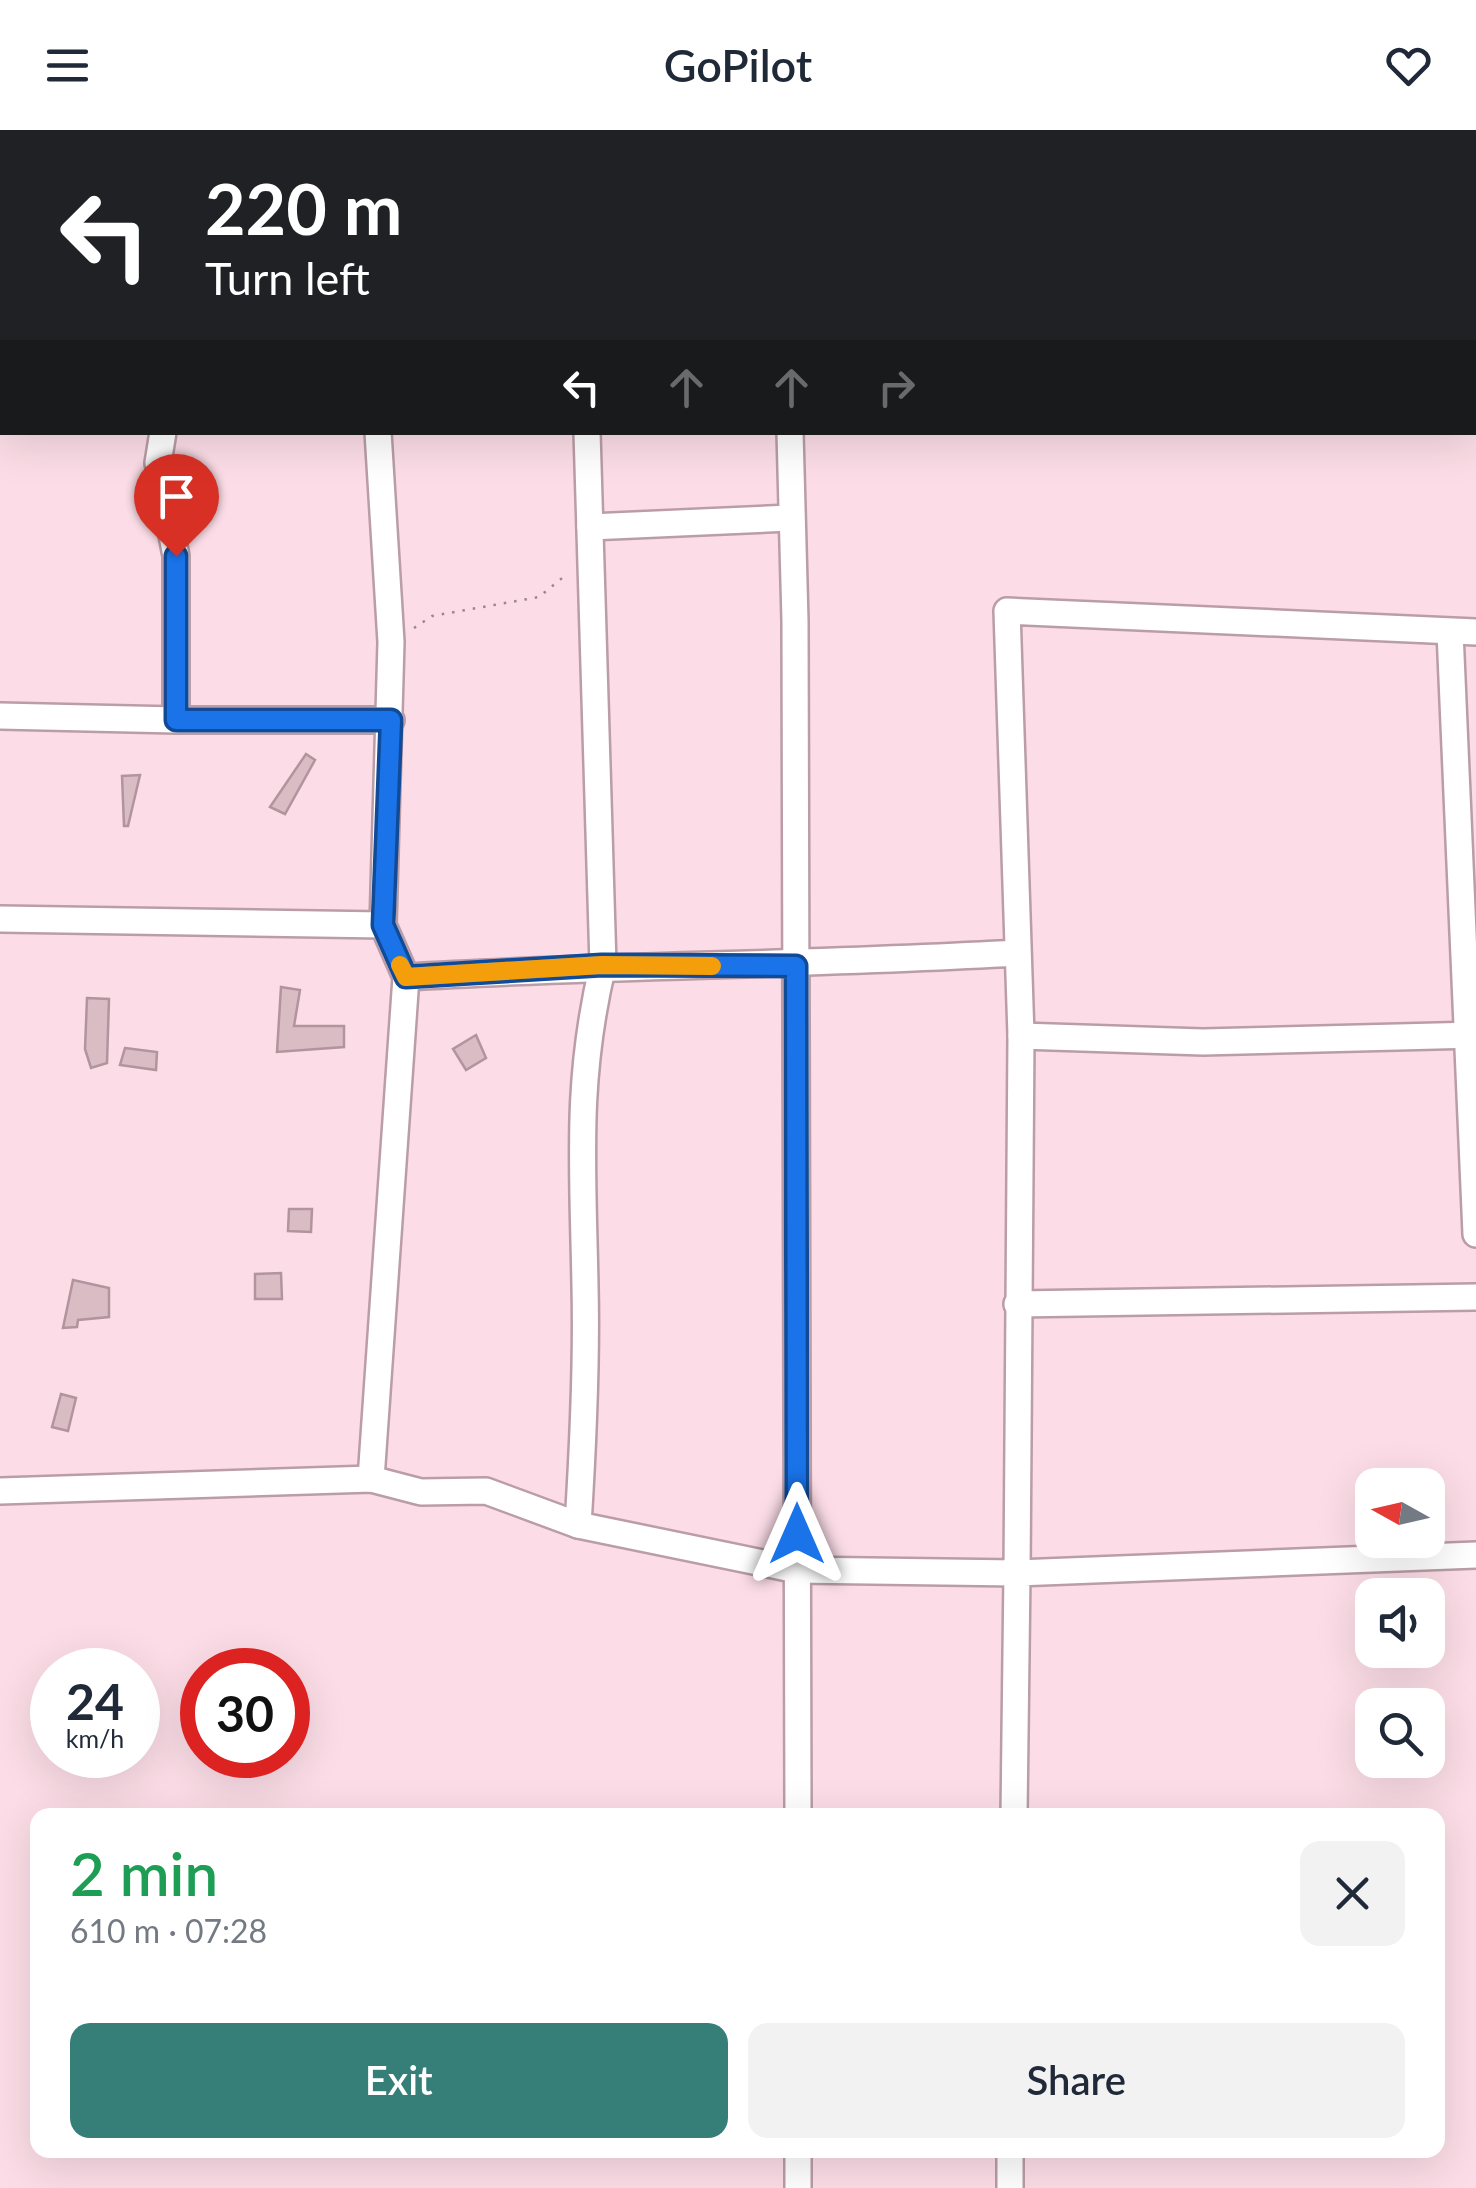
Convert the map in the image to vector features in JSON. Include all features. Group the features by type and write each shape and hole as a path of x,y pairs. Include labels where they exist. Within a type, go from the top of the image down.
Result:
{"street":[{"path":"163,435 158,463 176,556 176,720"},
{"path":"371,1479 406,977 383,925 391,642 378,435"},
{"path":"578,1525 587,1380 580,1141 586,1035 602,965 587,435"},
{"path":"790,435 795,621 798,1808"},
{"path":"590,527 790,518"},
{"path":"1014,1808 1021,1036 1007,611 1463,632 1476,1234"},
{"path":"0,716 391,720"},
{"path":"0,920 383,925"},
{"path":"406,977 602,965 796,966 1016,953"},
{"path":"1021,1036 1203,1042 1471,1035"},
{"path":"1017,1304 1476,1297"},
{"path":"0,1490 371,1479 420,1492 486,1491 578,1525 797,1570 1018,1574 1476,1555"},
{"path":"798,2158 798,2188"},
{"path":"1010,2158 1010,2188"}],"path":[{"path":"391,642 432,616 539,597 568,574"}],"building":[{"path":"306,754 315,760 285,814 270,807"},
{"path":"140,775 128,826 124,826 122,776"},
{"path":"281,987 300,990 294,1026 344,1026 344,1047 277,1052"},
{"path":"87,998 109,999 107,1063 91,1068 85,1049"},
{"path":"476,1035 486,1058 466,1070 453,1049"},
{"path":"125,1048 157,1052 156,1070 120,1065"},
{"path":"289,1209 312,1209 311,1232 288,1231"},
{"path":"281,1273 282,1299 255,1299 255,1274"},
{"path":"73,1280 109,1288 109,1317 78,1320 77,1327 63,1328"},
{"path":"61,1394 76,1398 68,1431 52,1427"}],"slow traffic":[{"path":"400,965 406,977 602,965 712,966"}],"route":[{"path":"176,556 176,720 391,720 383,925 406,977 602,965 796,966 797,1534"}]}
